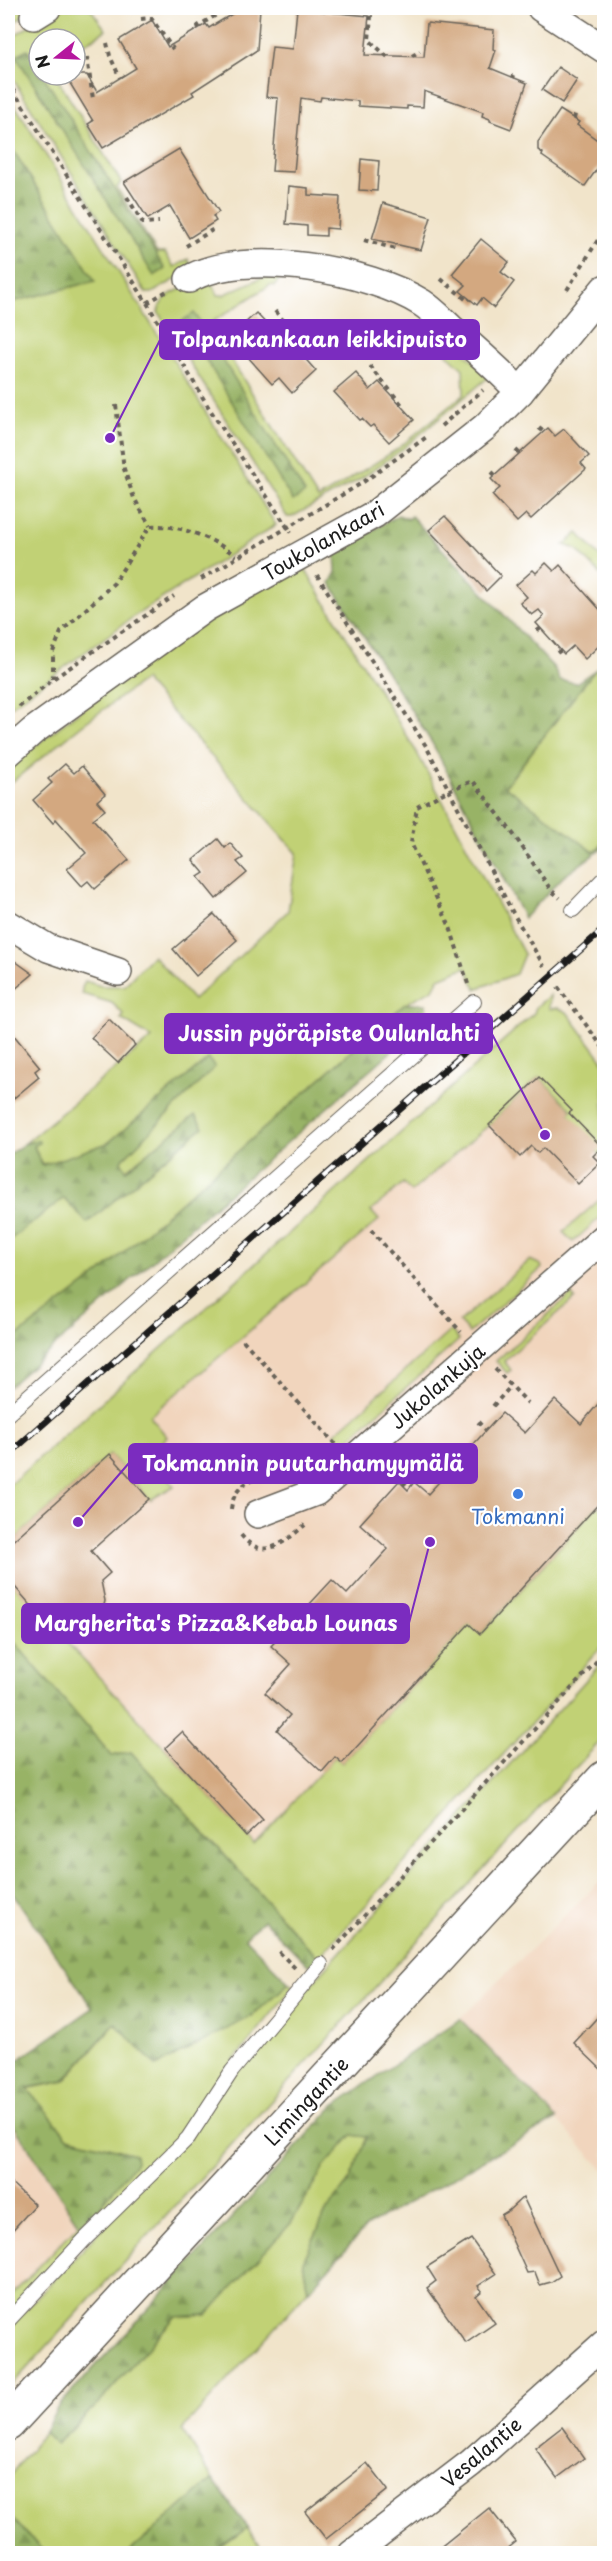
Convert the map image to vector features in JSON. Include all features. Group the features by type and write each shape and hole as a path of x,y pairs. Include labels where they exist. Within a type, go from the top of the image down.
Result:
{"main road":[{"name":"Limingantie","path":"8,2424 604,1778"}],"street":[{"path":"541,8 604,48"},
{"path":"189,279 202,272 244,264 291,266 358,276 403,292 424,304 501,372 520,392"},
{"name":"Toukolankaari","path":"8,753 33,731 206,609 375,514 485,427 520,392 604,289"},
{"path":"8,924 48,948 118,972"},
{"name":"Jukolankuja","path":"258,1514 316,1492 478,1352 604,1238"},
{"name":"Vesalantie","path":"352,2553 471,2463 601,2354"}],"lane":[{"path":"573,910 604,878"},
{"path":"8,1414 474,1002"},
{"path":"8,2321 84,2240 188,2138 232,2071 321,1964"}],"path":[{"path":"199,28 198,26 228,8"},
{"path":"366,8 371,16 369,40 390,59"},
{"path":"141,20 151,18 173,49"},
{"path":"107,44 120,78"},
{"path":"412,56 420,51"},
{"path":"87,57 93,99"},
{"path":"8,82 147,303 209,408 426,746 513,913 544,966"},
{"path":"598,141 604,136"},
{"path":"126,196 144,223 159,222"},
{"path":"186,246 211,231 208,226"},
{"path":"562,296 604,230"},
{"path":"364,240 396,249 397,246"},
{"path":"441,279 468,301 470,299"},
{"path":"275,311 309,348 306,350"},
{"path":"370,366 404,406"},
{"path":"197,581 287,528 401,456 436,430 501,372"},
{"path":"116,405 124,469 134,498 150,526"},
{"path":"539,428 544,432"},
{"path":"516,450 520,454"},
{"path":"150,526 162,525 202,536 225,547 236,556"},
{"path":"53,679 53,652 61,632 114,583 150,526"},
{"path":"16,709 53,679 177,594"},
{"path":"474,1002 450,927 411,843 417,807 448,790 473,781 551,890 573,910"},
{"path":"558,987 604,1049"},
{"path":"370,1230 478,1352 528,1402"},
{"path":"243,1340 342,1451"},
{"path":"493,1406 511,1386"},
{"path":"478,1422 486,1430"},
{"path":"403,1485 416,1472"},
{"path":"321,1964 604,1653"}],"shaded area":[{"path":"541,1059 604,1105 604,1571 280,1904 8,1612 8,1530"},
{"path":"604,1877 604,2170 460,2019"},
{"path":"8,2117 79,2224 8,2299"}],"green space":[{"path":"8,8 32,8 30,12 8,26"},
{"path":"59,8 90,8 106,30 87,42 87,27 28,27"},
{"path":"27,27 27,87 62,87 121,182 117,188 157,253 165,253 174,267 188,259 191,266 190,271 152,293 146,293 8,71 8,39"},
{"path":"27,49 27,74 16,56"},
{"path":"35,87 51,87 165,269 154,276"},
{"path":"8,94 276,525 136,615 10,707 8,697 8,303 94,280 8,142"},
{"path":"8,142 95,281 8,303"},
{"path":"276,275 279,279 275,286 270,285 209,324 318,499 396,450 464,394 463,369 420,329 429,320 490,376 399,452 360,479 292,517 287,517 158,312 165,298 179,290 212,284 218,295 223,295 261,278"},
{"path":"194,313 305,493 293,501 182,321"},
{"path":"398,515 409,519 411,516 554,668 560,680 576,683 595,670 505,786 594,852 604,843 604,847 563,877 524,918 432,743 330,583 336,572 335,553"},
{"path":"578,533 604,561 604,578 576,549 564,545"},
{"path":"291,565 303,566 416,751 524,954 516,974 476,989 466,967 439,978 433,989 405,1004 100,1273 8,1343 8,1241 64,1198 87,1222 195,1116 125,1170 120,1161 214,1068 208,1059 108,1143 58,1162 41,1164 34,1146 38,1141 24,1144 152,1038 121,1019 124,1015 112,1003 82,994 85,981 101,986 124,986 153,955 193,1000 288,911 297,853 144,680 82,725 8,785 8,769 111,688"},
{"path":"604,663 604,843 594,852 505,787 595,670"},
{"path":"550,995 549,1009 558,1008 567,1012 604,1062 604,1161 569,1113 572,1110 539,1077 489,1125 411,1192 403,1183 371,1211 379,1220 150,1416 167,1437 152,1453 174,1486 150,1500 110,1454 8,1545 8,1486 534,1013 536,1007"},
{"path":"405,1004 426,1004 427,1014 416,1030 8,1387 8,1343 100,1273"},
{"path":"208,1059 215,1067 121,1161 126,1170 195,1115 203,1127 87,1223 64,1198 8,1241 8,1155 24,1144 38,1140 39,1143 34,1146 43,1165 108,1143"},
{"path":"604,1196 604,1214 573,1242 563,1232"},
{"path":"530,1260 541,1265 542,1268 469,1333 459,1322"},
{"path":"571,1294 575,1298 504,1361 511,1370 507,1373 496,1361"},
{"path":"451,1330 459,1340 343,1444 334,1434"},
{"path":"597,1506 602,1510 604,1508 604,1644 318,1958 131,1752 112,1756 8,1635 8,1579 254,1844 335,1757 342,1763 469,1624 481,1634"},
{"path":"8,1635 112,1756 131,1752 318,1958 309,1966 263,1920 245,1938 289,1983 252,2016 156,2066 115,2023 64,2081 27,2088 68,2137 135,2154 136,2162 94,2214 79,2224 8,2117 8,2067 93,2008 8,1887"},
{"path":"604,1660 604,1737 8,2389 8,2328 87,2245 295,2002"},
{"path":"289,1983 294,1986 226,2070 185,2131 8,2316 8,2299 79,2224 94,2214 135,2154 68,2137 26,2089 65,2081 115,2023 252,2016"},
{"path":"460,2019 557,2119 367,2226 308,2291 303,2262 326,2212 350,2180 367,2137 352,2135 324,2167 291,2223 207,2315 175,2317 96,2406 55,2444 45,2431 58,2407 334,2106"},
{"path":"352,2135 368,2137 350,2180 326,2212 303,2262 308,2291 182,2430 213,2479 128,2553 45,2553 8,2514 8,2478 45,2431 56,2444 96,2406 175,2317 262,2253 291,2223 324,2167"},
{"path":"213,2479 247,2528 212,2553 128,2553"},
{"path":"8,2514 45,2553 8,2553"},
{"path":"247,2528 265,2553 212,2553"}],"building":[{"path":"242,8 260,8 257,50 192,92 194,95 103,148 88,124 93,121 72,87 87,87 87,75 97,92 136,68 119,40 152,20 168,47 206,24 209,28"},
{"path":"297,9 369,16 365,55 424,57 427,23 494,30 493,49 496,50 490,68 527,83 511,129 490,121 482,116 483,112 424,91 423,107 407,106 407,109 358,106 358,101 321,97 320,101 301,98 294,172 272,171 278,98 266,97 272,47 293,49"},
{"path":"558,67 577,80 562,103 542,90"},
{"path":"560,110 579,122 577,125 604,145 604,159 585,186 542,156 543,153 538,150 538,142"},
{"path":"179,149 219,212 213,216 216,221 189,238 170,206 148,219 124,182"},
{"path":"361,159 379,161 377,191 359,190"},
{"path":"289,186 308,188 308,195 340,197 338,229 326,228 326,236 307,235 307,226 286,224"},
{"path":"383,203 431,217 421,250 372,239"},
{"path":"481,239 509,262 501,272 514,282 494,308 482,298 477,305 460,291 466,285 452,274"},
{"path":"256,313 273,331 277,327 316,371 292,393 279,378 272,384 230,337"},
{"path":"356,373 370,390 379,382 414,420 389,442 373,425 370,427 362,419 360,420 334,392"},
{"path":"548,428 555,436 564,429 589,456 581,463 586,469 531,519 526,514 517,522 492,495 500,488 491,479"},
{"path":"445,516 501,576 486,591 429,530"},
{"path":"546,563 554,571 560,565 604,614 604,641 585,659 573,646 564,654 536,623 544,616 539,610 532,615 520,603 527,597 516,585 533,570 536,573"},
{"path":"65,764 74,773 82,766 105,794 97,801 105,810 93,819 129,860 95,889 88,881 82,886 67,869 86,853 56,819 53,823 33,800 52,783 48,779"},
{"path":"218,839 225,848 230,843 243,858 237,862 247,873 216,899 198,877 204,873 193,860"},
{"path":"214,914 237,940 196,976 173,949"},
{"path":"8,956 33,974 8,995"},
{"path":"109,1019 135,1045 118,1063 91,1038"},
{"path":"8,1028 40,1067 35,1071 39,1077 8,1103"},
{"path":"539,1077 602,1147 593,1156 600,1163 578,1184 543,1148 538,1153 531,1146 520,1157 489,1125"},
{"path":"604,1397 604,1498 480,1634 469,1624 342,1763 335,1757 322,1772 277,1730 290,1715 265,1693 291,1664 271,1646 332,1580 347,1594 388,1549 360,1524 399,1481 408,1490 414,1482 428,1494 502,1413 525,1433 555,1400 581,1424"},
{"path":"110,1454 149,1499 91,1551 110,1573 101,1581 105,1601 102,1613 89,1624 78,1626 58,1619 49,1626 8,1579 8,1545"},
{"path":"182,1732 263,1820 246,1836 165,1748"},
{"path":"604,2010 604,2072 574,2043"},
{"path":"8,2180 35,2205 8,2235"},
{"path":"523,2197 560,2276 540,2285 535,2272 527,2273 501,2215"},
{"path":"471,2239 496,2274 478,2286 482,2291 476,2296 495,2323 466,2343 427,2288 436,2281 427,2267"},
{"path":"562,2427 584,2458 557,2478 535,2448"},
{"path":"367,2463 388,2490 326,2539 305,2512"},
{"path":"489,2508 516,2542 502,2553 433,2553"}],"railway":[{"path":"8,1455 604,929"}],"place":[{"name":"Tolpankankaan leikkipuisto","path":"110,438"},
{"name":"Jussin pyöräpiste Oulunlahti","path":"545,1135"},
{"name":"Tokmanni","path":"518,1494"},
{"name":"Tokmannin puutarhamyymälä","path":"78,1522"},
{"name":"Margherita's Pizza&Kebab Lounas","path":"430,1542"}]}
